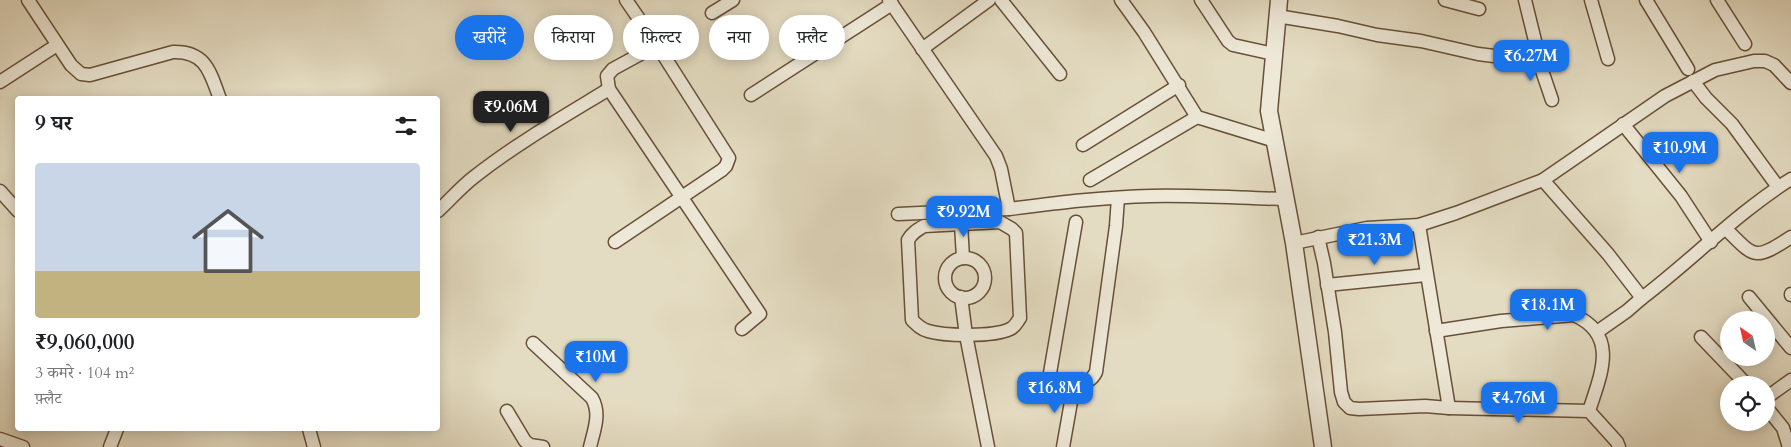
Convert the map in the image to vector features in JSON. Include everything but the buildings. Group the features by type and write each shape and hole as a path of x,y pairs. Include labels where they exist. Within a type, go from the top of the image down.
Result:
{"street":[{"path":"28,0 71,65 80,74 90,75 173,52 186,52 198,57 209,71 219,96"},
{"path":"626,0 636,15"},
{"path":"712,13 733,0"},
{"path":"922,49 989,0"},
{"path":"1002,0 1060,74"},
{"path":"1121,0 1197,117 1275,141"},
{"path":"1445,0 1479,9"},
{"path":"1525,0 1538,52 1537,56 1552,100"},
{"path":"1591,0 1608,59"},
{"path":"1646,0 1690,75 1706,98 1732,124 1778,188"},
{"path":"1718,0 1745,44"},
{"path":"751,95 891,2 996,156 1001,169 1010,209"},
{"path":"1205,2 1228,41 1233,45 1274,54"},
{"path":"1323,447 1294,243 1269,111 1278,8 1338,26 1377,35 1422,41 1478,54 1510,58 1533,58 1537,56"},
{"path":"0,82 57,45"},
{"path":"630,60 613,69 608,76 609,89 760,314 742,329"},
{"path":"615,242 722,170 729,158 667,60"},
{"path":"1294,243 1368,228 1419,225 1456,214 1543,180 1665,96 1690,75 1754,61 1765,61 1774,65 1791,83"},
{"path":"1083,145 1178,85"},
{"path":"440,209 473,178 498,159 534,134 609,89"},
{"path":"1090,180 1197,117"},
{"path":"1623,124 1681,196 1711,242"},
{"path":"1597,332 1628,311 1726,229 1791,179"},
{"path":"1543,180 1608,254 1642,298"},
{"path":"0,192 15,209"},
{"path":"898,214 1010,209 1085,199 1186,196 1285,199"},
{"path":"1076,222 1050,373 1053,381 1057,383 1074,385 1089,380 1094,377 1096,372 1116,226 1118,198"},
{"path":"1000,222 1012,228 1016,234 1020,318 1012,329 966,335 930,332 917,326 912,320 908,240 916,230 924,226 1000,222"},
{"path":"961,224 963,258"},
{"path":"1419,225 1449,408"},
{"path":"1726,229 1749,252 1757,254 1767,251 1791,237"},
{"path":"1318,238 1335,332 1341,392 1344,402 1350,408 1377,409 1425,406 1589,411 1617,442 1619,447"},
{"path":"963,258 974,259 983,268 986,281 979,293 961,298 948,289 945,276 950,264 955,260 963,258"},
{"path":"1327,285 1426,274"},
{"path":"1749,297 1791,348"},
{"path":"961,298 966,335 988,447"},
{"path":"1436,331 1501,321 1574,315 1584,320 1597,332 1603,343 1601,376 1589,411"},
{"path":"1701,336 1738,376"},
{"path":"533,343 592,398 596,406 597,416 590,447"},
{"path":"1775,392 1791,380"},
{"path":"1063,447 1074,385"},
{"path":"507,412 530,445 543,447"},
{"path":"1775,419 1783,428 1789,447"},
{"path":"110,447 116,431"},
{"path":"310,431 314,447"},
{"path":"0,439 23,447"}]}
